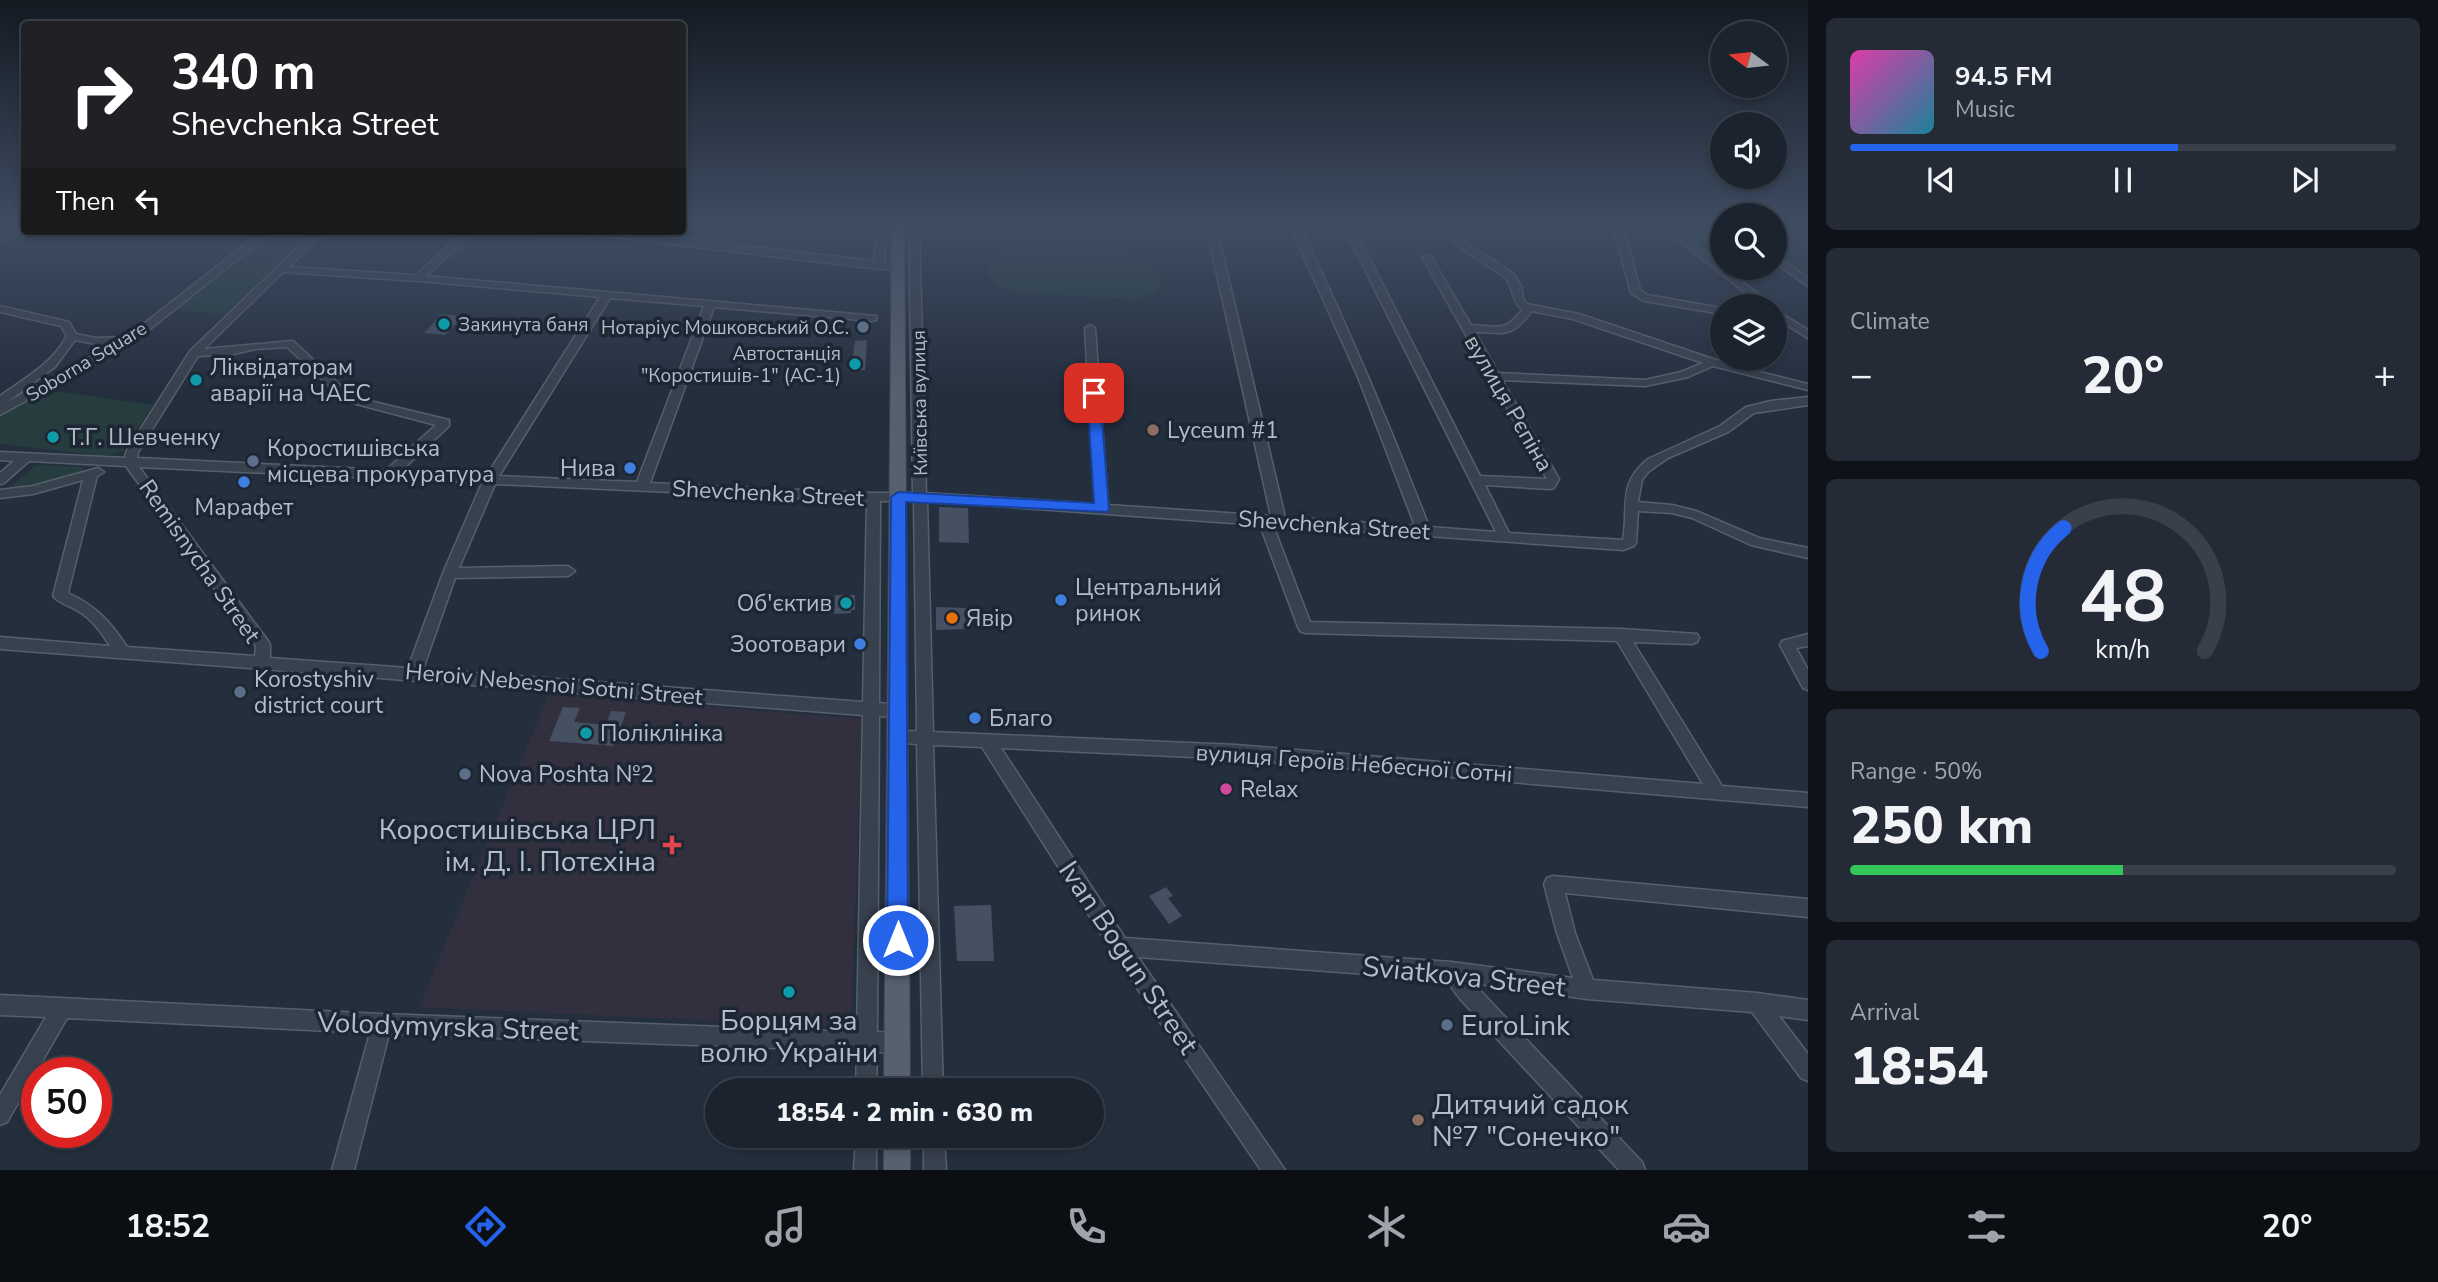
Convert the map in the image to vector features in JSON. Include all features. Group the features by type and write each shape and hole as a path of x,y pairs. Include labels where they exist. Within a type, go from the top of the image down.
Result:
{"main road":[{"name":"Київська вулиця","path":"897,281 900,737 897,1078"},
{"path":"897,1148 897,1170"}],"street":[{"name":"Soborna Square","path":"0,411 131,339 205,281"},
{"path":"0,494 33,491 130,463 132,452 194,353 268,281"},
{"path":"449,281 872,318"},
{"name":"Київська вулиця","path":"915,281 933,1078"},
{"path":"1222,281 1272,521 1305,627 1692,638"},
{"path":"1321,281 1390,438 1424,531"},
{"path":"1376,281 1505,537"},
{"name":"вулиця Рєпіна","path":"1440,281 1553,479 1550,485 1478,481"},
{"path":"1513,281 1518,299 1529,308 1574,316 1710,361"},
{"path":"1632,281 1635,291 1644,298 1710,309"},
{"path":"1736,281 1753,294"},
{"path":"414,673 450,573 491,478 607,294"},
{"path":"642,487 710,304"},
{"path":"1466,328 1507,330 1515,326 1529,308"},
{"path":"0,309 65,324 72,336 96,341 131,339"},
{"path":"1789,323 1808,335"},
{"path":"1090,328 1102,509"},
{"path":"0,402 68,348 72,336"},
{"path":"194,353 234,351 289,343 349,399 445,423 390,474"},
{"path":"1494,376 1645,383 1684,375 1710,363"},
{"path":"1747,371 1808,387"},
{"path":"0,390 14,391"},
{"name":"Shevchenka Street","path":"0,456 874,498 921,497 1623,545 1629,543 1634,481 1659,459 1726,428 1746,412 1775,403 1808,401"},
{"path":"0,480 24,459"},
{"name":"Remisnycha Street","path":"130,463 263,645 262,661"},
{"path":"91,475 60,596 90,609 105,623 122,652"},
{"path":"866,1078 874,498"},
{"path":"1632,506 1672,509 1696,515 1756,542 1808,553"},
{"path":"450,573 568,571"},
{"path":"1621,635 1717,792"},
{"path":"1808,640 1787,645 1808,684"},
{"name":"Heroiv Nebesnoi Sotni Street","path":"0,643 899,711"},
{"name":"вулиця Героїв Небесної Сотні","path":"900,737 1237,752 1808,800"},
{"name":"Ivan Bogun Street","path":"988,741 1119,947 1274,1170"},
{"path":"1587,989 1566,933 1553,884 1808,908"},
{"name":"Sviatkova Street","path":"1119,947 1451,971 1587,989 1758,1003 1808,1010"},
{"path":"1451,971 1468,993 1634,1170"},
{"path":"1758,1003 1808,1071"},
{"name":"Volodymyrska Street","path":"0,1005 382,1024 897,1044"},
{"path":"0,1115 63,1007"},
{"path":"342,1170 382,1024"},
{"path":"866,1148 866,1170"},
{"path":"934,1148 935,1170"}],"shaded area":[{"name":"Коростишівська ЦРЛ ім. Д. І. Потєхіна","path":"549,694 862,719 851,1027 419,1007"}],"green space":[{"path":"207,281 265,281 230,315 171,309"},
{"path":"993,281 1161,281 1162,284 1150,295 1134,299 1016,293"},
{"path":"48,390 153,405 123,451 107,456 0,444 0,416"},
{"path":"35,466 85,467 78,476 8,489"}],"building":[{"name":"Закинута баня","path":"442,314 463,316 445,335 424,333"},
{"path":"867,340 865,370 851,370 855,341"},
{"path":"939,507 968,508 969,543 939,542"},
{"name":"Об'єктив","path":"835,595 855,595 855,610 851,610 851,613 834,614"},
{"name":"Явір","path":"936,607 967,608 968,629 936,630"},
{"name":"Поліклініка","path":"563,707 580,708 574,722 606,725 611,711 626,712 614,746 549,741"},
{"path":"1166,887 1173,896 1168,898 1182,916 1169,924 1149,896"},
{"path":"991,905 994,961 957,961 954,906"}],"place":[{"name":"Закинута баня","path":"444,324"},
{"name":"Нотаріус Мошковський О.С.","path":"863,327"},
{"name":"Автостанція \"Коростишів-1\" (АС-1)","path":"855,364"},
{"name":"Ліквідаторам аварії на ЧАЕС","path":"196,380"},
{"name":"Lyceum #1","path":"1153,430"},
{"name":"Т.Г. Шевченку","path":"53,437"},
{"name":"Коростишівська місцева прокуратура","path":"253,461"},
{"name":"Нива","path":"630,468"},
{"name":"Марафет","path":"244,482"},
{"name":"Центральний ринок","path":"1061,600"},
{"name":"Об'єктив","path":"846,603"},
{"name":"Явір","path":"952,618"},
{"name":"Зоотовари","path":"860,644"},
{"name":"Korostyshiv district court","path":"240,692"},
{"name":"Благо","path":"975,718"},
{"name":"Поліклініка","path":"586,733"},
{"name":"Nova Poshta №2","path":"465,774"},
{"name":"Relax","path":"1226,789"},
{"name":"Коростишівська ЦРЛ ім. Д. І. Потєхіна","path":"672,845"},
{"name":"Борцям за волю України","path":"789,992"},
{"name":"EuroLink","path":"1447,1025"},
{"name":"Дитячий садок №7 \"Сонечко\"","path":"1418,1120"}],"route":[{"path":"898,940 898,497 1102,509 1094,393"}]}
